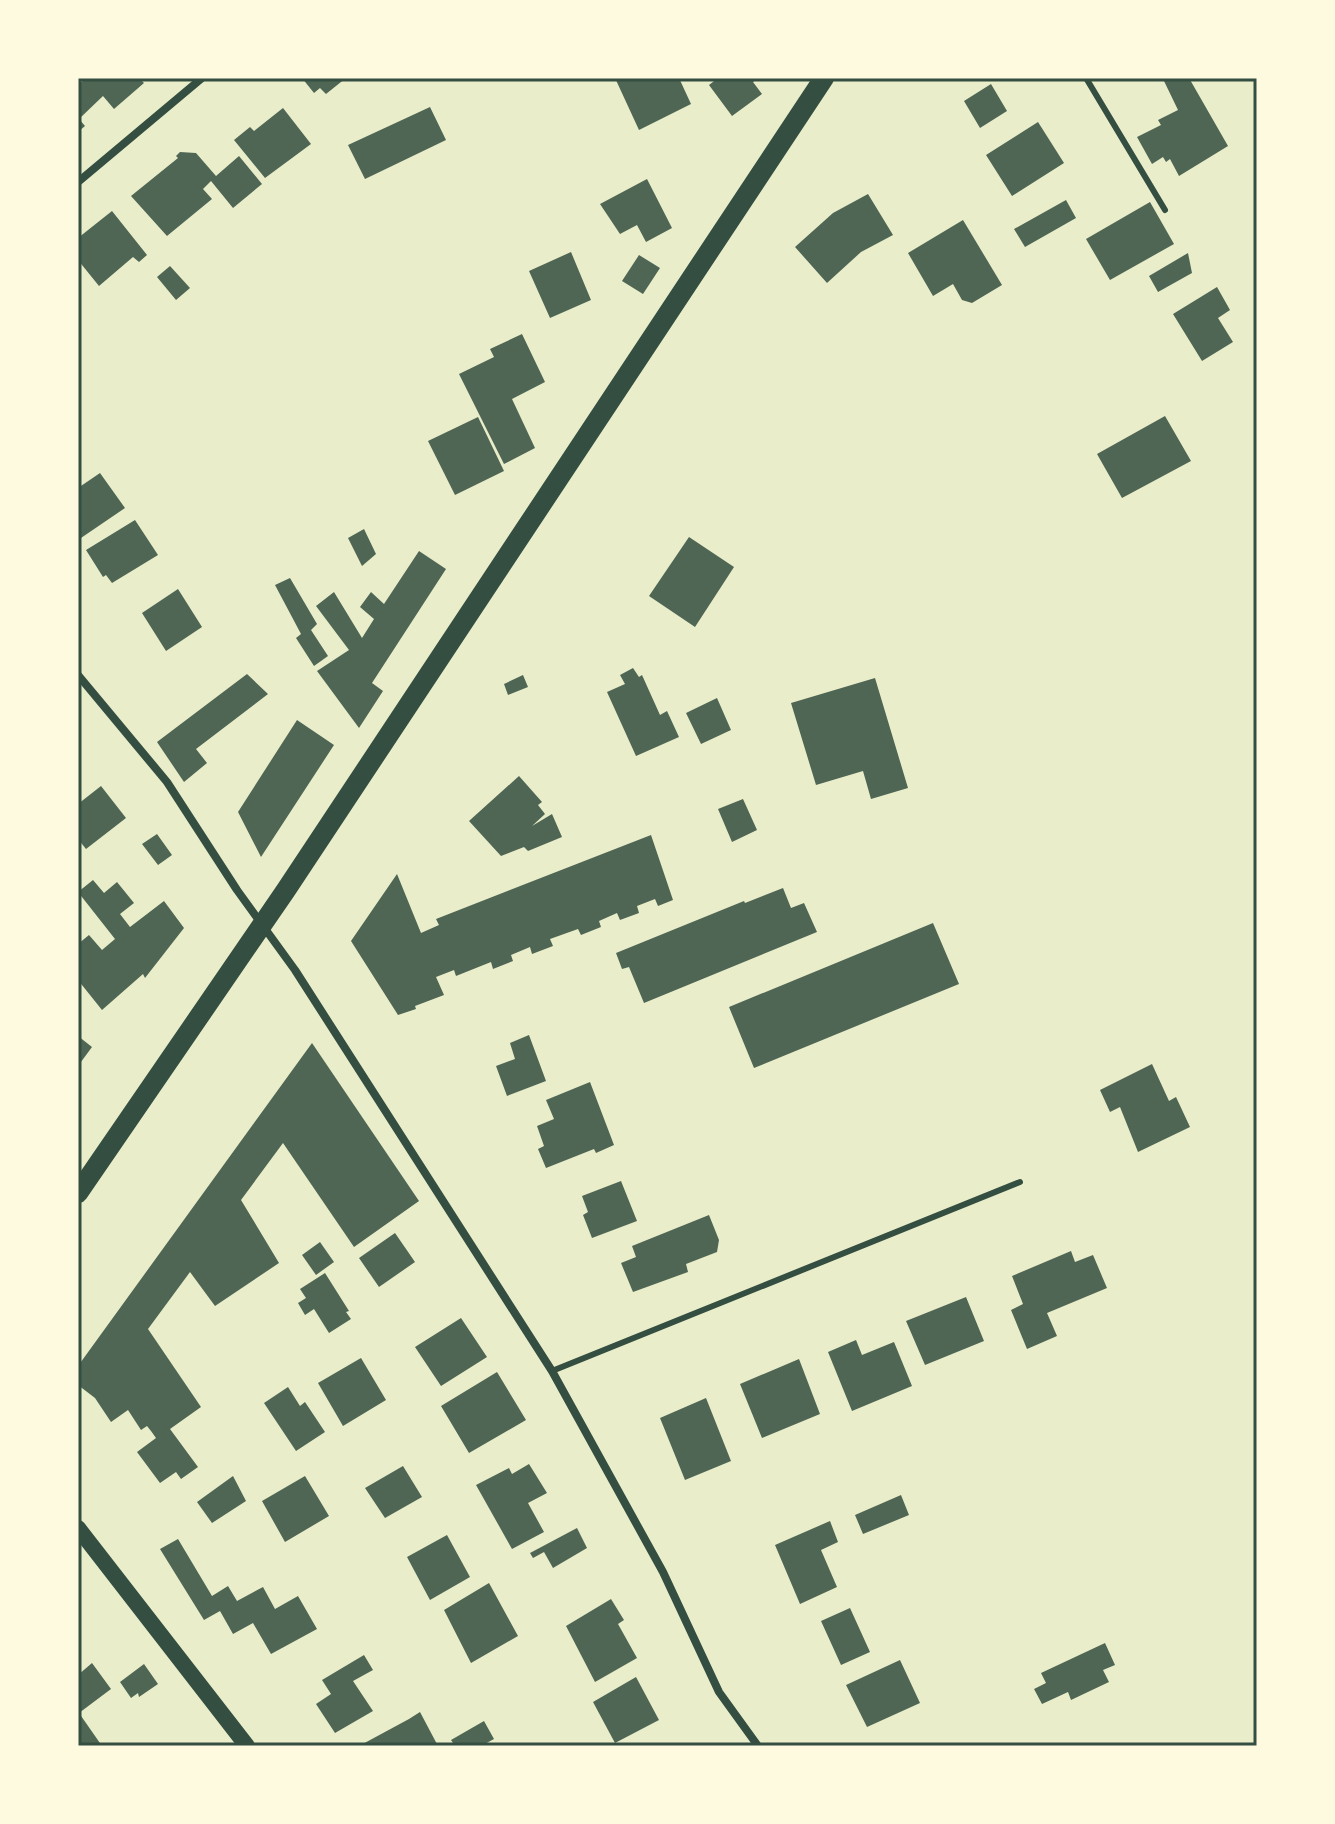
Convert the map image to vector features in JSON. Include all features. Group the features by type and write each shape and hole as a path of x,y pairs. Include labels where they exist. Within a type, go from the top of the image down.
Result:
{"main road":[{"path":"78,1193 261,926 824,78"},
{"path":"78,1528 216,1702 247,1746"}],"street":[{"path":"78,182 202,78"},
{"path":"78,675 167,782 261,926 295,970 552,1371 663,1572 719,1692 758,1746"}],"lane":[{"path":"1086,78 1165,210"},
{"path":"552,1371 1020,1182"}],"building":[{"path":"86,78 139,78 144,83 114,109 103,96 79,119 85,126 78,132 78,85"},
{"path":"302,78 346,78 326,94 320,88 314,93"},
{"path":"615,78 679,78 691,104 639,130"},
{"path":"718,78 758,78 753,82 762,94 732,116 709,85"},
{"path":"1189,78 1228,146 1179,176 1170,159 1166,162 1163,157 1152,164 1137,137 1161,125 1158,120 1178,110 1164,81"},
{"path":"991,84 1007,111 980,128 964,101"},
{"path":"430,107 446,140 365,179 348,145"},
{"path":"283,108 311,144 265,178 234,140 250,127 254,131"},
{"path":"1038,122 1064,163 1012,196 986,155"},
{"path":"180,152 196,153 216,176 239,156 262,184 233,208 211,181 203,189 212,199 167,236 131,196 178,158 176,156"},
{"path":"647,179 672,228 646,242 637,225 620,234 600,204"},
{"path":"868,194 893,235 861,252 827,283 795,247 833,213"},
{"path":"1066,200 1076,218 1025,247 1014,229"},
{"path":"1150,202 1174,244 1110,280 1086,239"},
{"path":"112,211 147,255 139,262 133,257 99,286 78,260 81,245 78,238"},
{"path":"963,220 1002,285 972,303 962,300 953,284 933,296 908,253"},
{"path":"571,252 591,300 550,318 529,271"},
{"path":"1188,253 1192,273 1158,292 1149,276"},
{"path":"639,255 660,268 643,294 622,281"},
{"path":"170,266 190,288 176,300 157,277"},
{"path":"1217,287 1230,310 1218,318 1233,342 1202,361 1173,314"},
{"path":"522,334 545,382 512,399 535,448 504,464 459,374 494,357 490,349"},
{"path":"1165,416 1191,461 1122,498 1097,454"},
{"path":"478,417 504,471 455,495 428,441"},
{"path":"100,473 125,508 78,540 78,488"},
{"path":"135,520 158,555 112,583 106,575 103,577 86,550"},
{"path":"364,529 376,554 362,566 348,538"},
{"path":"689,537 734,567 695,627 649,596"},
{"path":"419,551 446,569 372,683 383,691 359,728 317,671 349,650 316,606 334,592 362,638 374,619 360,607 371,592 384,604"},
{"path":"290,578 317,624 311,630 328,656 314,666 296,638 301,634 275,585"},
{"path":"178,589 202,627 166,651 142,613"},
{"path":"633,668 639,677 642,675 660,715 667,711 679,737 636,756 607,692 625,684 620,675"},
{"path":"247,674 268,694 196,749 207,763 184,782 157,742"},
{"path":"523,675 528,687 508,695 504,684"},
{"path":"875,678 908,788 871,799 863,771 816,785 791,703"},
{"path":"717,698 731,730 701,744 686,713"},
{"path":"297,720 334,745 261,857 238,812"},
{"path":"519,776 542,802 538,805 545,814 532,826 552,814 562,837 528,851 524,847 501,856 469,821"},
{"path":"101,786 126,818 86,849 78,839 78,804"},
{"path":"743,799 757,830 732,842 718,809"},
{"path":"157,834 172,855 158,865 142,844"},
{"path":"651,835 673,900 658,906 655,899 637,906 639,913 620,920 617,913 599,921 601,927 581,935 578,929 550,939 553,946 532,954 530,947 511,955 513,961 493,969 491,962 456,976 454,970 436,977 444,995 415,1006 416,1009 398,1015 351,941 397,874 421,933 439,925 436,919"},
{"path":"93,880 104,893 117,882 134,903 120,914 130,927 164,901 184,928 145,978 143,974 102,1010 78,980 78,944 89,935 102,950 115,939 78,892"},
{"path":"783,888 791,908 804,903 817,932 644,1003 629,967 622,969 616,953"},
{"path":"933,923 959,984 754,1068 729,1007"},
{"path":"529,1035 546,1081 507,1096 496,1066 515,1059 510,1043"},
{"path":"78,1036 92,1047 78,1066"},
{"path":"312,1043 419,1201 354,1247 283,1143 241,1200 279,1263 215,1306 190,1272 148,1329 201,1407 170,1429 198,1467 181,1479 176,1472 160,1483 137,1452 156,1438 147,1426 141,1430 128,1410 111,1422 95,1398 78,1385 78,1366"},
{"path":"1152,1064 1169,1101 1176,1097 1190,1127 1138,1152 1120,1107 1110,1112 1100,1090"},
{"path":"590,1082 614,1145 596,1153 594,1149 546,1168 538,1149 544,1146 537,1126 554,1119 546,1100"},
{"path":"621,1181 637,1221 592,1238 583,1215 588,1212 582,1196"},
{"path":"709,1215 719,1240 717,1252 686,1264 688,1272 633,1292 621,1263 636,1257 632,1246"},
{"path":"395,1233 415,1262 379,1287 359,1258"},
{"path":"320,1242 334,1262 316,1275 302,1255"},
{"path":"1071,1251 1075,1262 1093,1255 1107,1288 1047,1313 1057,1336 1027,1349 1011,1310 1023,1304 1012,1276"},
{"path":"325,1273 351,1319 329,1333 314,1309 305,1315 298,1303 306,1298 300,1289"},
{"path":"966,1297 984,1341 925,1365 906,1321"},
{"path":"461,1318 487,1357 441,1386 415,1347"},
{"path":"856,1340 862,1355 894,1342 912,1386 852,1411 828,1352"},
{"path":"361,1358 386,1400 343,1426 318,1383"},
{"path":"799,1359 820,1414 762,1438 740,1384"},
{"path":"497,1372 526,1420 469,1453 441,1406"},
{"path":"288,1387 300,1406 305,1402 325,1432 296,1451 264,1403"},
{"path":"706,1398 731,1461 685,1480 660,1418"},
{"path":"529,1464 547,1493 528,1503 544,1532 512,1549 476,1485 509,1468 512,1474"},
{"path":"403,1466 422,1497 385,1518 365,1488"},
{"path":"233,1476 246,1501 212,1523 197,1502"},
{"path":"305,1476 329,1516 285,1542 262,1501"},
{"path":"901,1495 909,1515 863,1534 855,1515"},
{"path":"830,1521 838,1542 821,1550 837,1587 800,1604 775,1545"},
{"path":"577,1528 587,1548 553,1568 544,1552 533,1558 530,1553"},
{"path":"447,1535 470,1577 430,1600 407,1557"},
{"path":"178,1539 212,1596 228,1586 237,1601 263,1587 275,1609 298,1596 317,1629 271,1654 253,1623 233,1634 220,1611 204,1620 160,1549"},
{"path":"489,1583 518,1636 471,1663 444,1610"},
{"path":"611,1599 624,1620 618,1624 637,1658 595,1682 566,1626"},
{"path":"850,1608 870,1652 841,1665 821,1621"},
{"path":"1105,1643 1115,1665 1103,1670 1109,1682 1071,1700 1068,1692 1042,1704 1034,1689 1046,1683 1041,1673"},
{"path":"364,1655 373,1670 353,1681 373,1711 335,1733 316,1704 331,1694 322,1680"},
{"path":"900,1660 920,1703 867,1727 846,1685"},
{"path":"92,1663 111,1689 79,1713 102,1746 78,1746 78,1675"},
{"path":"144,1664 158,1684 139,1697 138,1693 131,1698 120,1682"},
{"path":"636,1677 659,1720 615,1743 593,1702"},
{"path":"420,1712 438,1746 359,1746 409,1719"},
{"path":"484,1721 494,1739 481,1746 455,1746 451,1740"}]}
